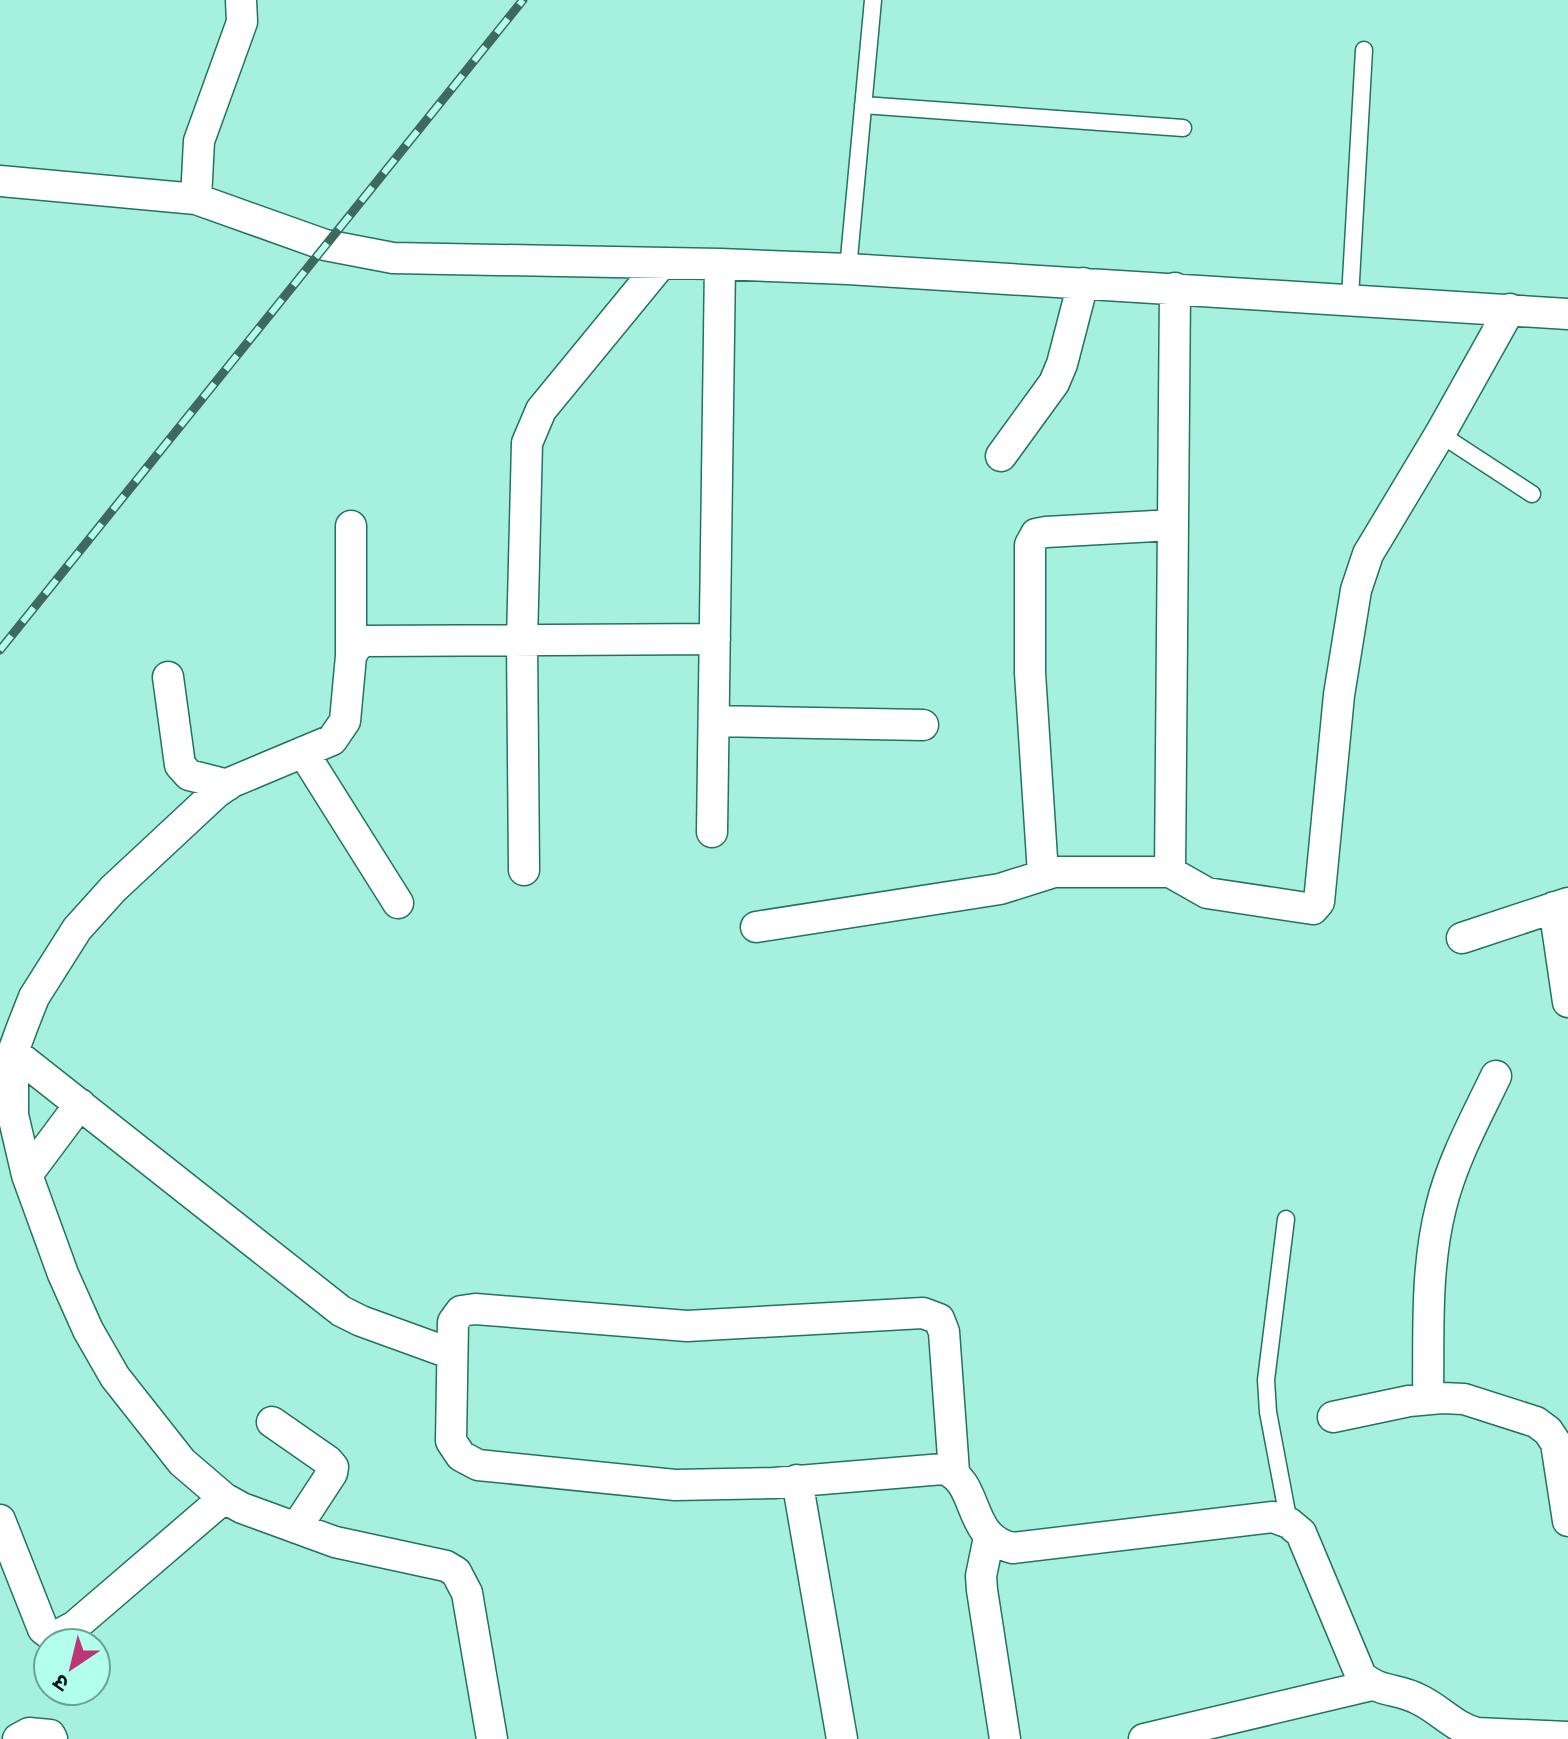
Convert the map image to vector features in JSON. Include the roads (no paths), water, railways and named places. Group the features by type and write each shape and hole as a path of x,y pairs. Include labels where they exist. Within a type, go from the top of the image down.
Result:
{"street":[{"path":"196,199 199,141 242,22 241,0"},
{"path":"0,181 196,199 325,245 370,256 420,260 848,269 1568,314"},
{"path":"712,832 720,264"},
{"path":"524,870 522,641 527,443 541,410 660,265"},
{"path":"1001,456 1054,383 1083,283"},
{"path":"1170,872 1175,288"},
{"path":"756,927 1000,889 1043,874 1170,872 1215,895 1313,909 1317,907 1339,695 1356,590 1368,554 1510,309"},
{"path":"1043,874 1030,673 1030,545 1036,534 1046,532 1173,525"},
{"path":"351,526 351,656 345,721 332,740 228,785 152,852 77,929 34,997 13,1052 13,1115 27,1175 63,1274 88,1330 115,1377 182,1462 224,1498 242,1508 335,1542 446,1566 456,1572 467,1593 492,1739"},
{"path":"351,656 364,641 715,639"},
{"path":"168,677 180,765 189,775 228,785"},
{"path":"714,721 923,725"},
{"path":"303,752 398,903"},
{"path":"1462,938 1561,905 1568,1002"},
{"path":"13,1052 341,1311 452,1354"},
{"path":"1428,1399 1431,1270 1440,1209 1450,1175 1496,1076"},
{"path":"27,1175 80,1104"},
{"path":"954,1472 943,1469 720,1486 675,1485 478,1465 461,1456 451,1441 453,1322 461,1311 475,1309 687,1326 923,1313 939,1319 944,1332 954,1472 979,1523 999,1545 1013,1548 1273,1517 1289,1523 1301,1533 1361,1676 1372,1685 1418,1698 1464,1734 1568,1737"},
{"path":"1333,1417 1428,1399 1464,1399 1536,1422 1548,1431 1556,1443 1568,1521"},
{"path":"272,1422 333,1467 296,1528"},
{"path":"797,1480 842,1739"},
{"path":"0,1520 43,1629 51,1635 75,1626 224,1498"},
{"path":"989,1537 981,1576 982,1590 1005,1739"},
{"path":"1144,1739 1184,1735 1372,1685"},
{"path":"18,1739 39,1732 50,1735 52,1739"}],"lane":[{"path":"848,269 873,0"},
{"path":"1350,298 1364,50"},
{"path":"863,105 1183,128"},
{"path":"1440,434 1532,494"},
{"path":"1286,1219 1266,1380 1268,1412 1289,1523"}],"railway":[{"path":"0,650 523,0"}]}
